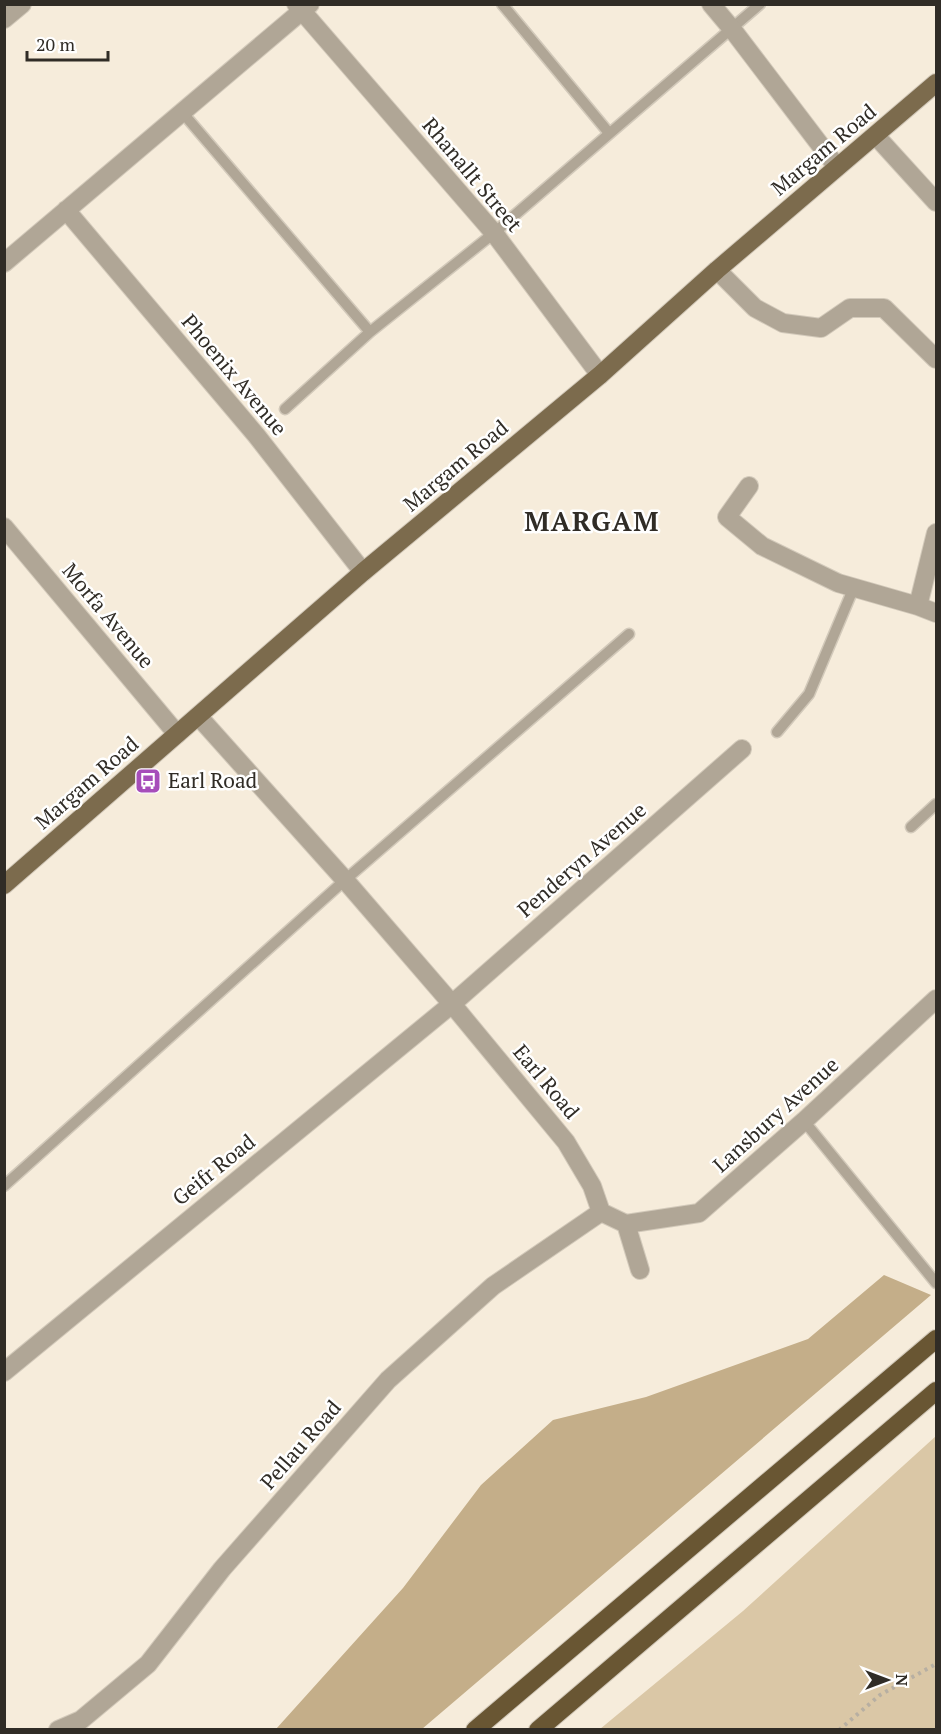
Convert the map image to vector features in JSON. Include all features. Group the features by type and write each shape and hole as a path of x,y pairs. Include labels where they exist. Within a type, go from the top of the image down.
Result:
{"highway":[{"path":"475,1730 936,1339"},
{"path":"538,1730 936,1391"}],"main road":[{"name":"Margam Road","path":"4,885 363,572 600,375 717,270 936,83"}],"street":[{"path":"4,19 22,4"},
{"path":"711,4 837,168"},
{"path":"4,263 302,7"},
{"name":"Rhanallt Street","path":"302,7 494,233 600,375"},
{"path":"876,136 936,202"},
{"name":"Phoenix Avenue","path":"66,210 256,435 363,572"},
{"path":"717,270 754,308 783,323 821,328 850,308 884,308 936,359"},
{"path":"749,486 727,517 762,546 838,583 936,613"},
{"name":"Morfa Avenue","path":"4,527 177,734"},
{"path":"918,606 936,534"},
{"name":"Earl Road","path":"199,717 345,880 452,1004 566,1142 592,1186 601,1212"},
{"name":"Penderyn Avenue","path":"452,1004 742,749"},
{"name":"Lansbury Avenue","path":"626,1224 699,1213 804,1121 936,999"},
{"name":"Geifr Road","path":"4,1372 452,1004"},
{"path":"601,1212 626,1224 640,1270"},
{"name":"Pellau Road","path":"58,1730 81,1720 148,1664 222,1569 388,1380 493,1286 601,1212"}],"lane":[{"path":"502,4 609,133"},
{"path":"285,409 370,332 494,233 760,4"},
{"path":"182,112 370,332"},
{"path":"777,732 809,694 854,587"},
{"path":"4,1186 345,880 629,634"},
{"path":"911,827 936,804"},
{"path":"804,1121 936,1283"}],"path":[{"path":"839,1730 880,1695 936,1664"}],"shaded area":[{"path":"884,1275 931,1295 422,1729 276,1729 403,1588 481,1485 553,1420 646,1397 808,1339"},
{"path":"936,1436 936,1729 600,1729 743,1611"}],"place":[{"name":"Earl Road","path":"148,781"}],"district":[{"name":"MARGAM","path":"592,522"}]}
